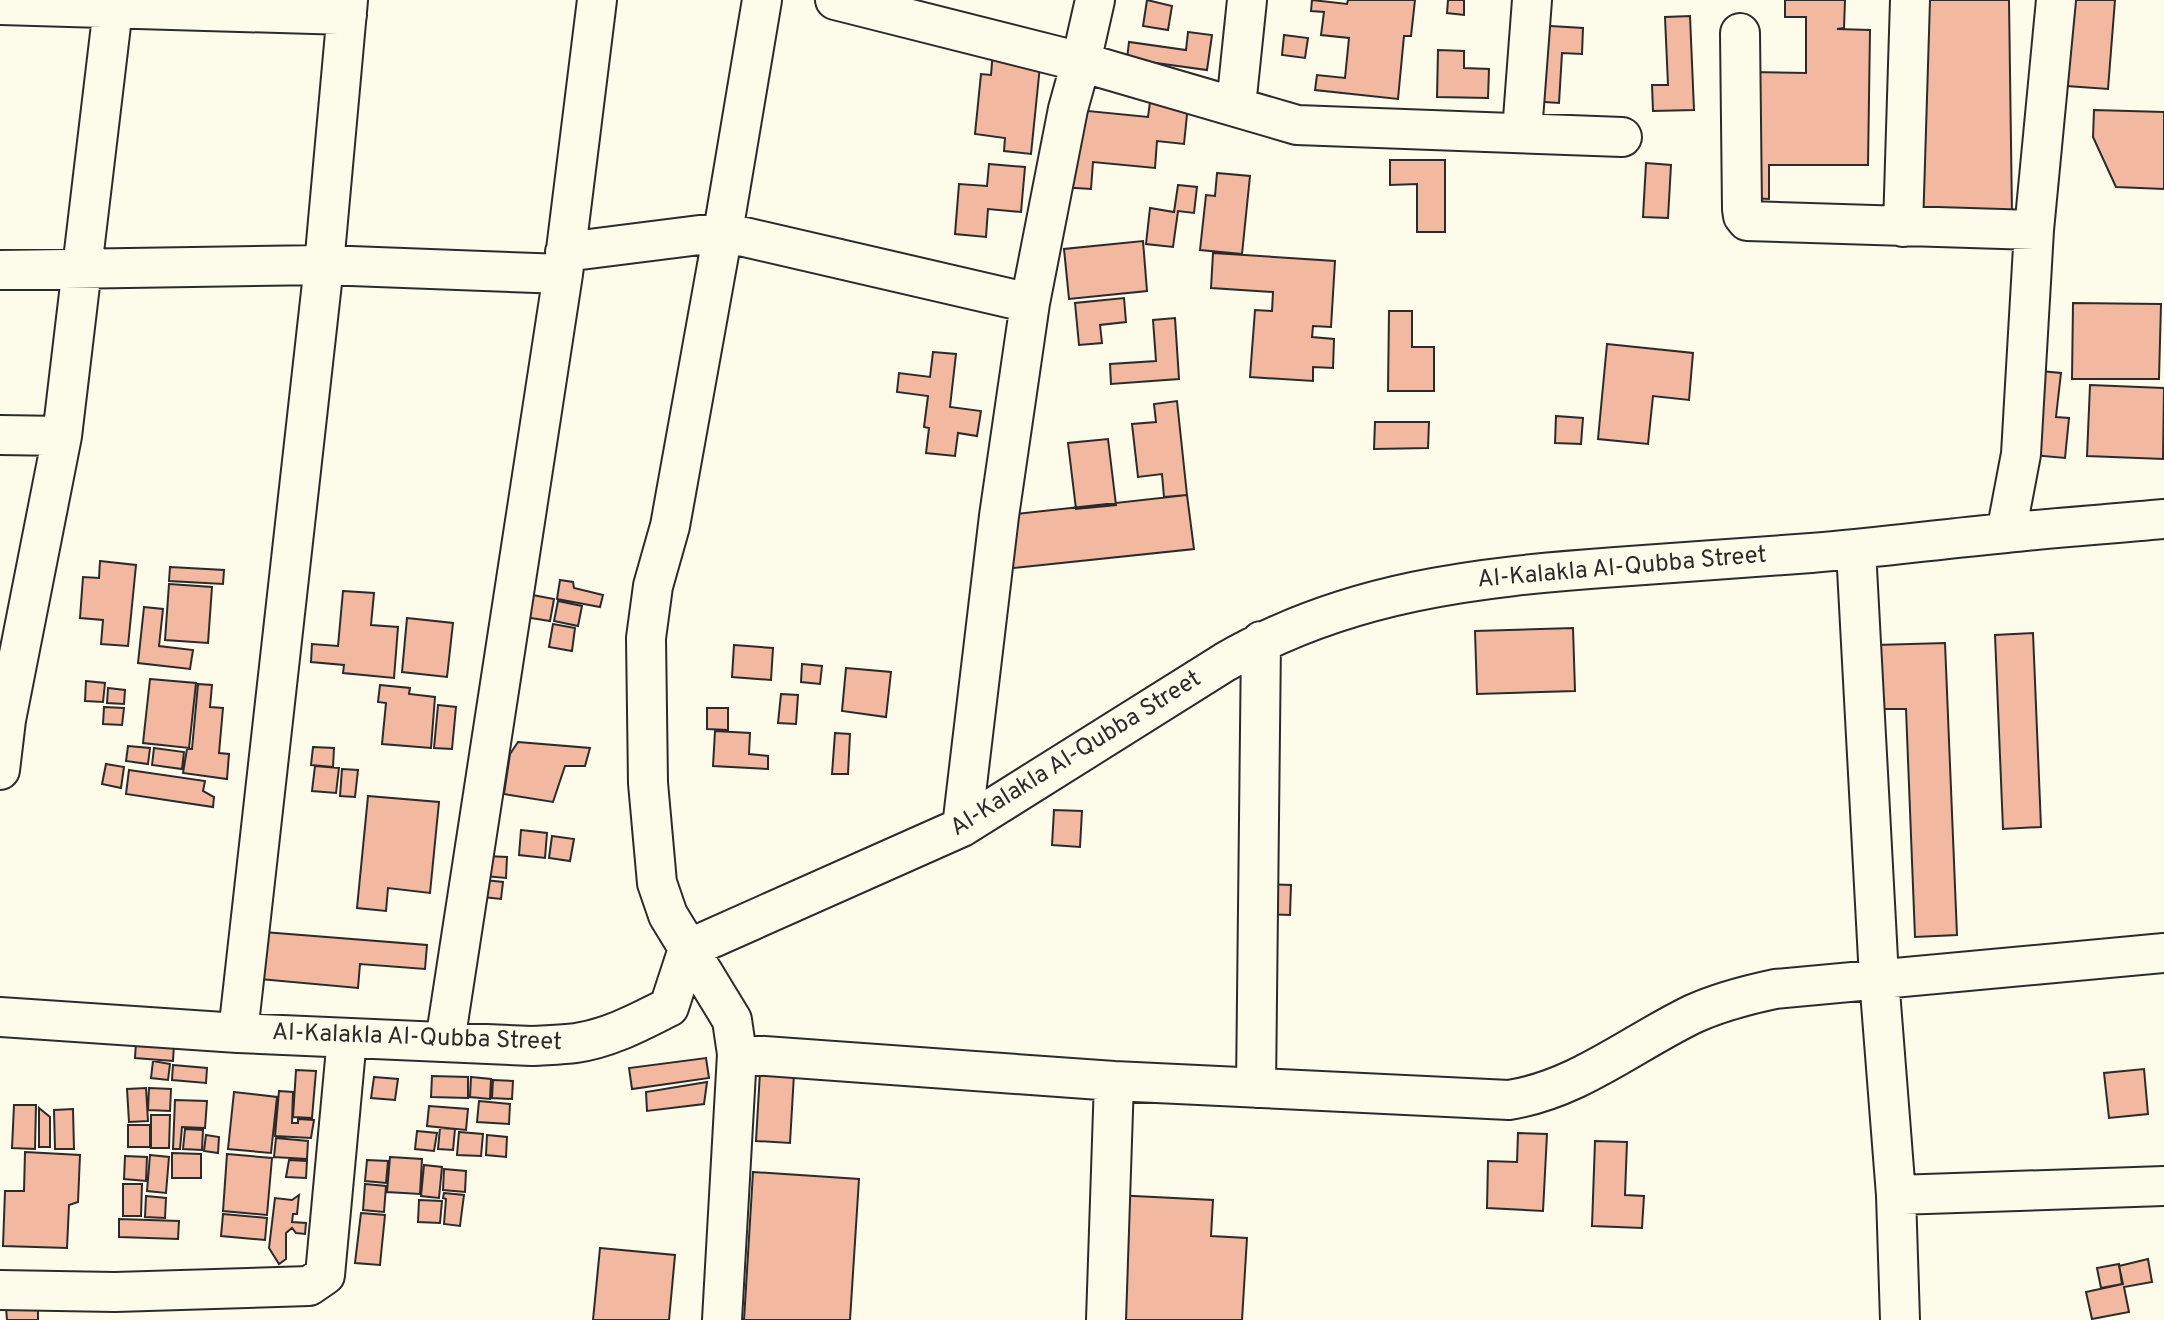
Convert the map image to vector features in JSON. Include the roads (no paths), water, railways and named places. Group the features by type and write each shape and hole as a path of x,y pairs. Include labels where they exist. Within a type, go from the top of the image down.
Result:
{"street":[{"path":"445,1042 564,263 597,0"},
{"path":"722,1320 737,1054 732,1020 668,915 657,883 648,783 646,638 653,586 670,526 762,0"},
{"path":"835,0 1082,62 1297,125 1622,137"},
{"path":"962,827 999,516 1030,303 1068,109 1082,62 1095,0"},
{"path":"1236,106 1247,0"},
{"path":"1522,132 1532,0"},
{"path":"1903,227 1910,0"},
{"path":"2007,533 2021,454 2034,230 2056,0"},
{"path":"0,770 3,720 62,436 114,4"},
{"path":"0,5 348,8 324,265 238,1033"},
{"path":"1741,33 1742,209 1747,221 2034,230"},
{"path":"0,270 564,263 723,232 1030,303"},
{"path":"0,435 62,436"},
{"name":"Al-Kalakla Al-Qubba Street","path":"0,1017 347,1038 532,1046 576,1043 625,1029 669,1007 688,949 962,827 1261,641 1352,606 1388,596 1467,581 1562,571 1856,550 2164,519"},
{"path":"1856,550 1879,978 1896,1195 1900,1320"},
{"path":"1256,1088 1261,641"},
{"path":"737,1054 1114,1081 1508,1100 1536,1096 1564,1085 1694,1014 1733,998 1775,989 1879,978 2164,953"},
{"path":"0,1290 115,1306 309,1286 325,1275 347,1038"},
{"path":"1105,1320 1114,1081"},
{"path":"1896,1195 2164,1186"}]}
